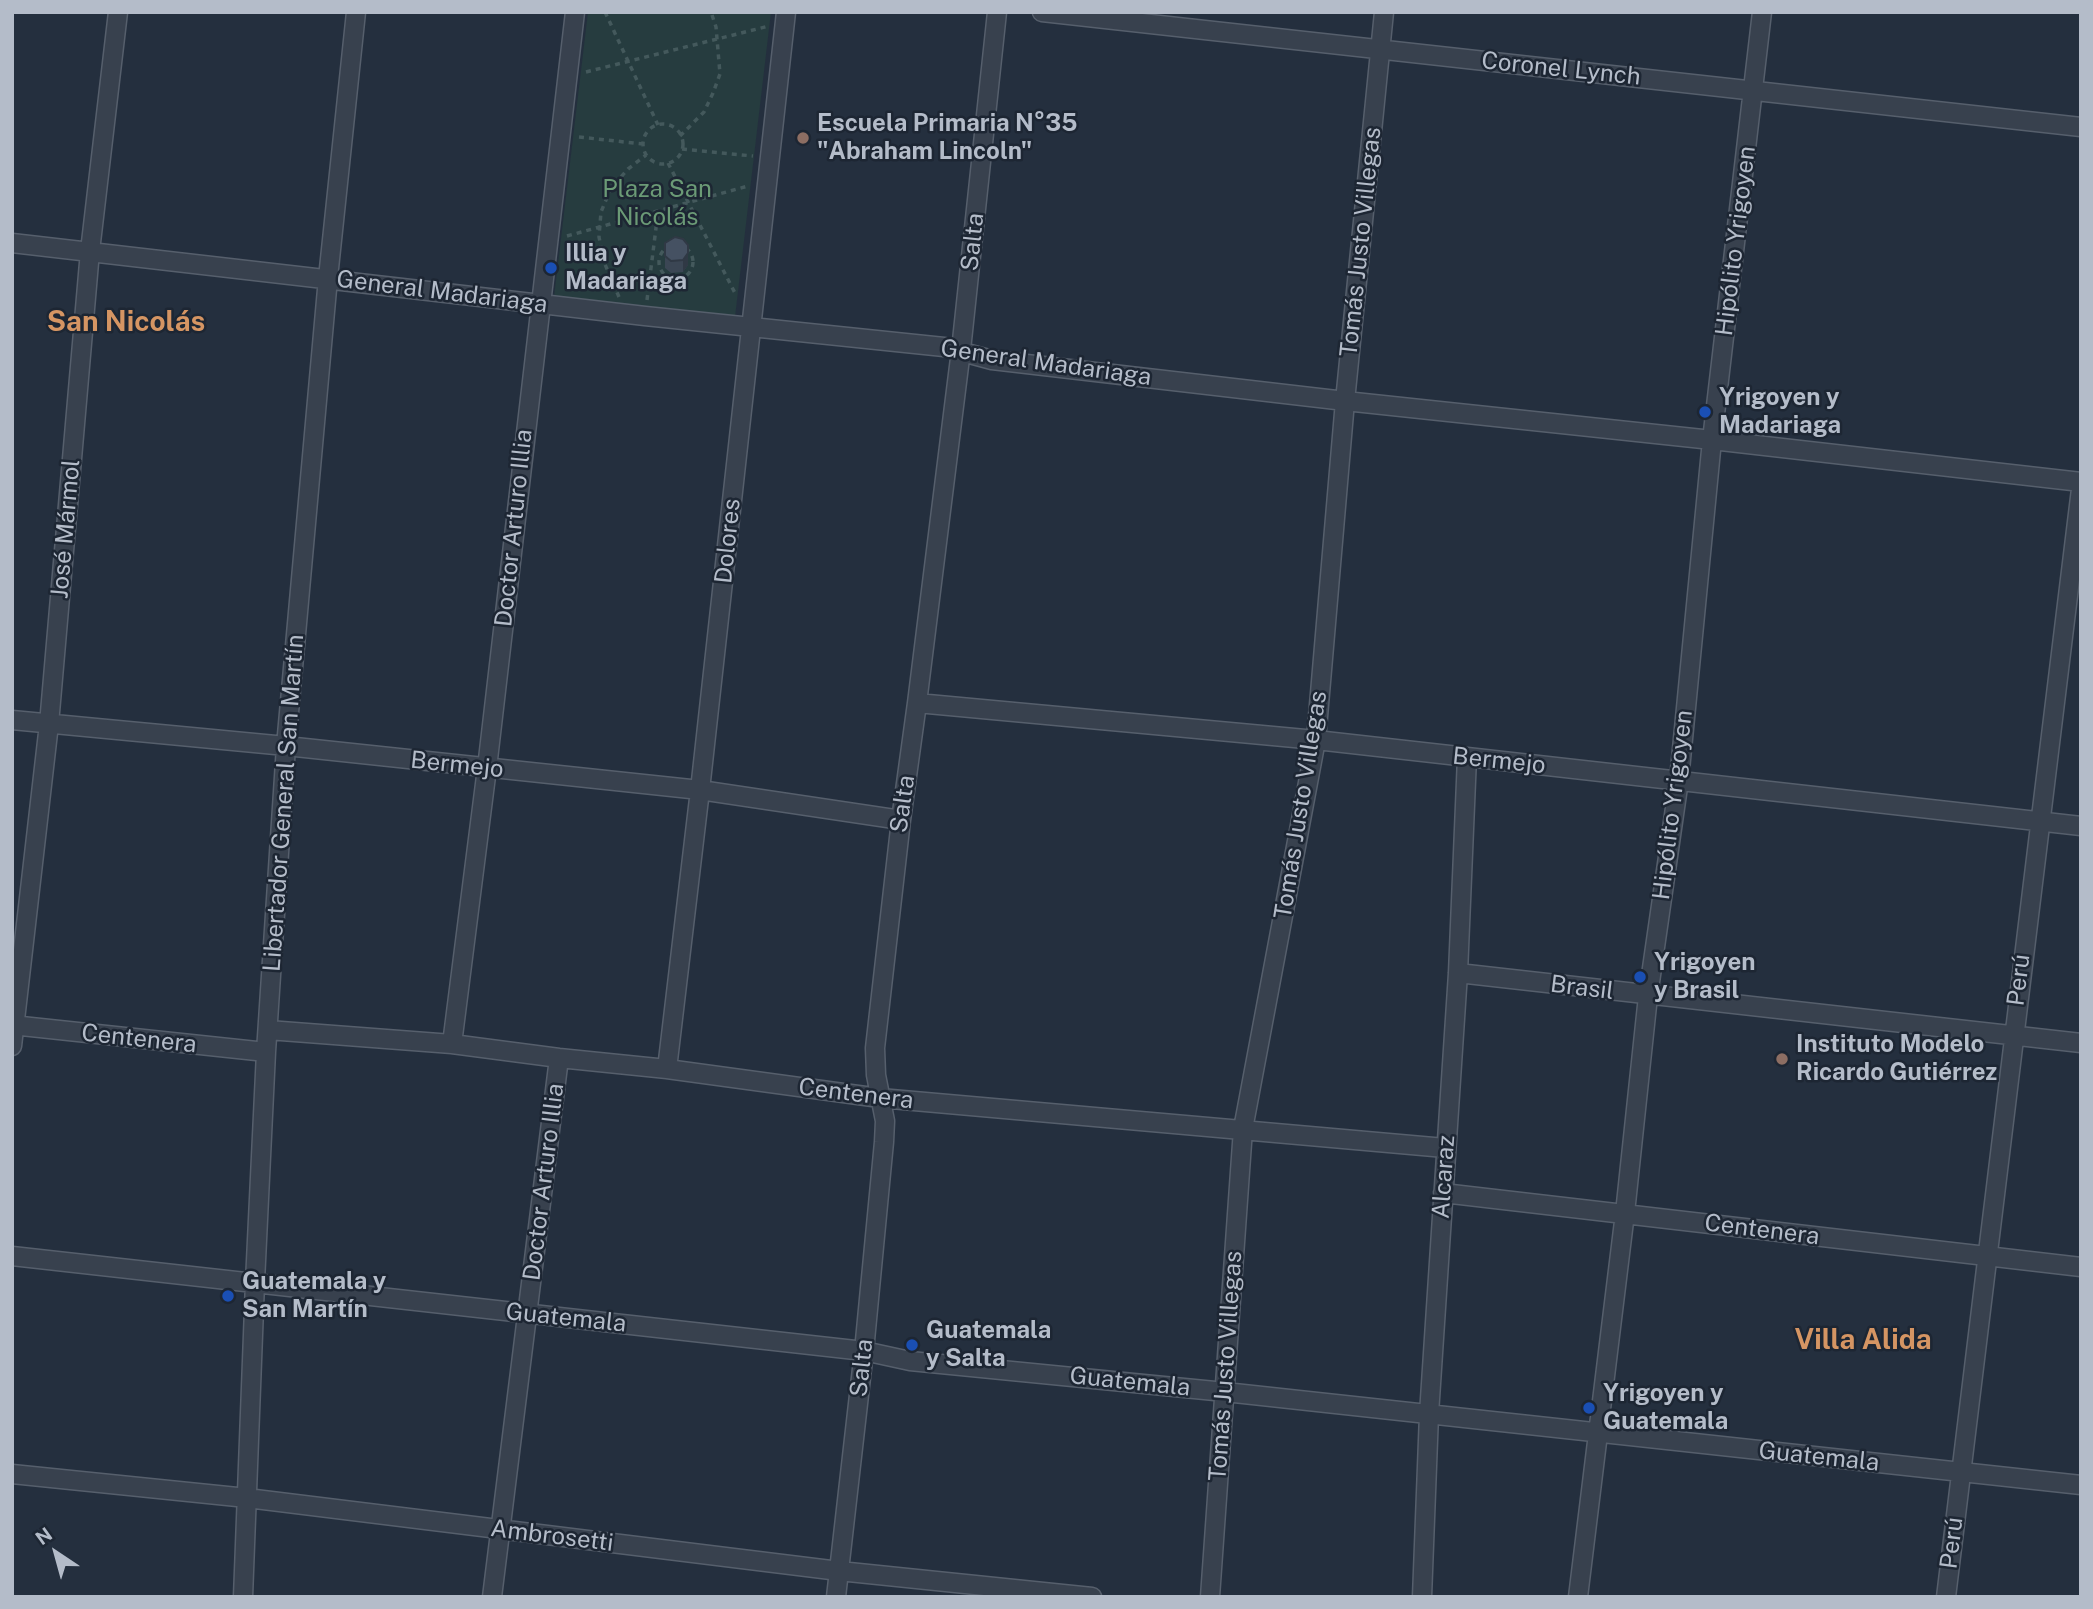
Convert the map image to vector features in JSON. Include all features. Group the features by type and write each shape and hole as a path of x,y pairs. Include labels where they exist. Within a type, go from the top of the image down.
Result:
{"street":[{"name":"José Mármol","path":"12,1046 49,724 90,251 118,12"},
{"name":"Libertador General San Martín","path":"243,1597 266,1052 286,746 328,278 356,12"},
{"name":"Doctor Arturo Illia","path":"452,1044 575,12"},
{"name":"Salta","path":"836,1597 864,1351 885,1121 876,1075 875,1048 961,350 996,12"},
{"name":"Coronel Lynch","path":"1042,12 2081,127"},
{"name":"Tomás Justo Villegas","path":"1210,1597 1243,1129 1316,740 1345,401 1384,12"},
{"name":"Hipólito Yrigoyen","path":"1578,1597 1625,1213 1648,996 1679,780 1712,440 1762,12"},
{"name":"Dolores","path":"667,1069 786,17"},
{"name":"General Madariaga","path":"12,243 637,315 944,347 992,360 1345,401 2081,482"},
{"name":"Perú","path":"1946,1597 2081,489"},
{"name":"Bermejo","path":"917,703 1316,740 2081,826"},
{"name":"Bermejo","path":"12,720 700,790 901,820"},
{"name":"Alcaraz","path":"1422,1597 1429,1414 1458,974 1467,757"},
{"name":"Brasil","path":"1458,974 2081,1043"},
{"name":"Centenera","path":"14,1025 266,1052"},
{"name":"Centenera","path":"268,1030 452,1044 667,1069 880,1098 1445,1148"},
{"name":"Doctor Arturo Illia","path":"492,1597 559,1058"},
{"name":"Centenera","path":"1443,1193 2081,1267"},
{"name":"Guatemala","path":"12,1256 864,1351 910,1361 1225,1392 2081,1485"},
{"name":"Ambrosetti","path":"12,1474 247,1498 839,1571 1092,1597"}],"path":[{"path":"605,12 657,125"},
{"path":"680,136 704,112 720,74 718,39 710,12"},
{"path":"567,77 718,39 786,17"},
{"path":"657,125 671,126 680,136 682,149 679,155 668,163 656,163 646,155 643,144 647,132 657,125"},
{"path":"560,135 643,144"},
{"path":"682,149 770,158"},
{"path":"637,315 604,262 598,237 601,212 611,188 628,169 646,155"},
{"path":"668,163 752,326"},
{"path":"547,241 767,181"},
{"path":"637,315 652,260 658,212"},
{"path":"676,245 687,248 693,263 689,273 673,279 663,273 659,260 666,248 676,245"},
{"path":"652,260 659,260"}],"green space":[{"name":"Plaza San Nicolás","path":"588,12 771,12 735,317 554,297"}],"building":[{"path":"675,237 683,239 688,245 688,253 683,260 671,261 665,256 665,243"}],"place":[{"name":"Escuela Primaria N°35 \"Abraham Lincoln\"","path":"803,138"},
{"name":"Illia y Madariaga","path":"551,268"},
{"name":"Yrigoyen y Madariaga","path":"1705,412"},
{"name":"Yrigoyen y Brasil","path":"1640,977"},
{"name":"Instituto Modelo Ricardo Gutiérrez","path":"1782,1059"},
{"name":"Guatemala y San Martín","path":"228,1296"},
{"name":"Guatemala y Salta","path":"912,1345"},
{"name":"Yrigoyen y Guatemala","path":"1589,1408"}],"district":[{"name":"San Nicolás","path":"126,322"},
{"name":"Villa Alida","path":"1863,1340"}]}
